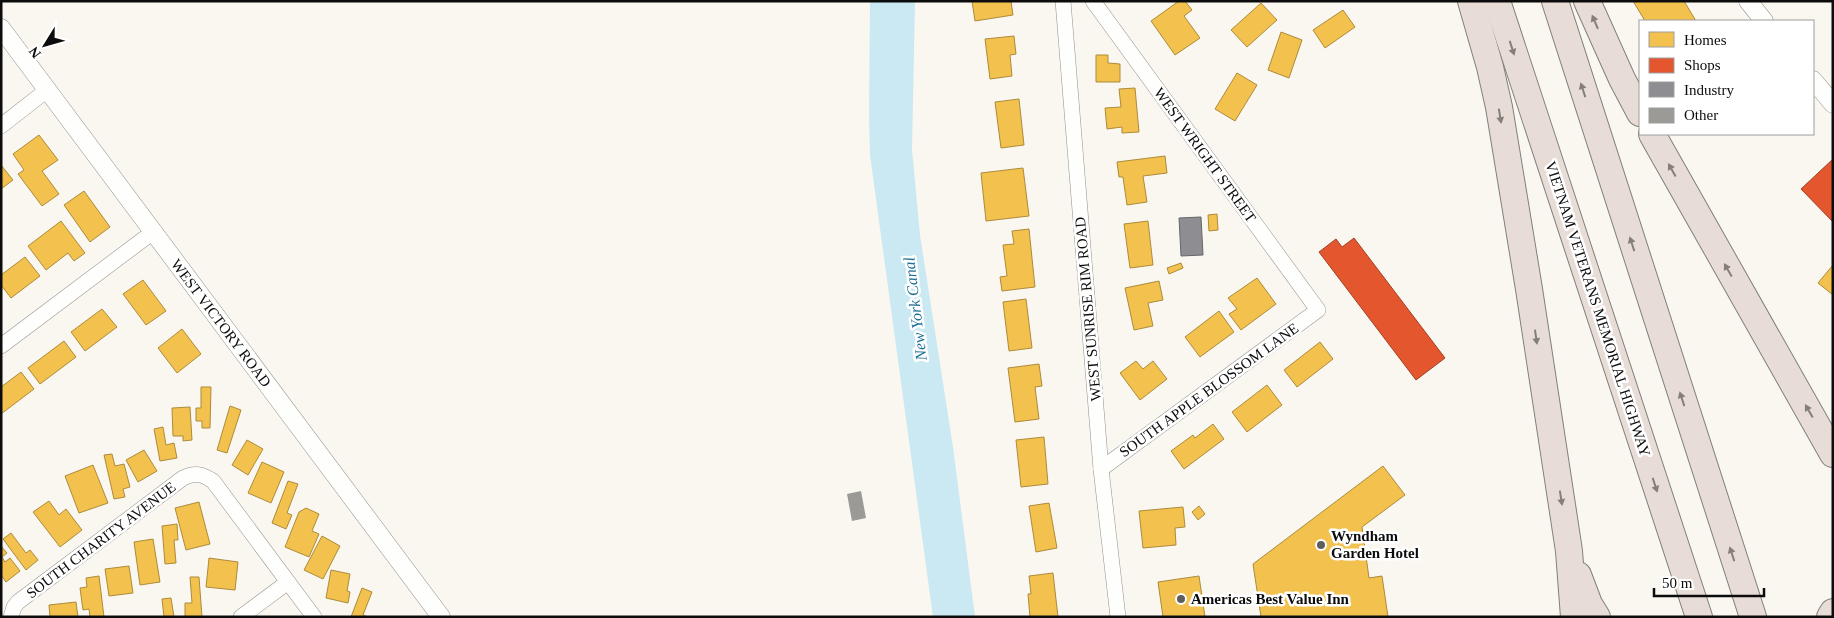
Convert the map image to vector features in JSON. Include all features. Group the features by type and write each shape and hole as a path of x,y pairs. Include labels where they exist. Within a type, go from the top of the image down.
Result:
{"highway":[{"path":"1471,1 1499,107 1569,551 1574,617"},
{"name":"VIETNAM VETERANS MEMORIAL HIGHWAY","path":"1497,1 1699,617"},
{"path":"1555,1 1753,617"},
{"path":"1587,1 1622,79 1639,111"},
{"path":"1653,135 1833,454"},
{"path":"1569,551 1589,604 1597,617"},
{"path":"1830,617 1833,612"}],"street":[{"name":"WEST SUNRISE RIM ROAD","path":"1063,1 1101,469 1118,617"},
{"name":"WEST WRIGHT STREET","path":"1093,1 1318,310"},
{"path":"1748,1 1763,20"},
{"name":"WEST VICTORY ROAD","path":"1,28 442,617"},
{"path":"1814,81 1833,104"},
{"path":"1,126 48,90"},
{"path":"1,346 153,232"},
{"name":"SOUTH APPLE BLOSSOM LANE","path":"1101,469 1318,310"},
{"name":"SOUTH CHARITY AVENUE","path":"11,615 18,602 183,478 197,474 205,476 212,481 288,582"},
{"path":"241,617 288,582 314,617"}],"water":[{"name":"New York Canal","path":"870,1 915,1 912,150 920,235 953,447 975,617 933,617 870,155"}],"building: Homes":[{"path":"972,1 1011,1 1013,15 975,21"},
{"path":"1179,1 1185,1 1192,10 1184,16 1200,38 1175,55 1151,21"},
{"path":"1633,1 1684,1 1695,20 1644,20"},
{"path":"1261,3 1277,20 1247,47 1231,30"},
{"path":"1343,10 1355,27 1325,48 1313,30"},
{"path":"1281,32 1302,40 1289,78 1268,70"},
{"path":"1014,36 1016,54 1010,55 1012,76 990,79 985,39"},
{"path":"1096,55 1108,55 1108,63 1120,64 1120,82 1096,82"},
{"path":"1237,73 1257,85 1235,121 1215,109"},
{"path":"1135,88 1139,132 1122,133 1122,127 1107,129 1105,108 1121,107 1119,89"},
{"path":"1019,99 1024,145 1001,148 995,102"},
{"path":"39,135 58,160 42,171 59,194 42,206 18,174 24,170 13,154"},
{"path":"1165,156 1167,173 1143,176 1147,202 1127,205 1123,177 1119,177 1117,162"},
{"path":"1,165 13,180 1,189"},
{"path":"1023,168 1029,216 986,221 981,173"},
{"path":"84,191 110,227 90,242 64,205"},
{"path":"1217,214 1218,230 1209,231 1208,215"},
{"path":"61,221 85,253 74,261 68,253 46,270 28,246"},
{"path":"1148,221 1153,265 1130,268 1124,224"},
{"path":"1029,229 1035,287 1002,291 1000,277 1007,276 1003,245 1014,244 1012,231"},
{"path":"25,257 40,276 11,298 1,285 1,275"},
{"path":"1181,263 1183,268 1169,274 1167,268"},
{"path":"1833,265 1833,295 1818,283"},
{"path":"1257,278 1276,304 1241,330 1229,314 1237,309 1228,298"},
{"path":"143,280 166,311 146,325 123,294"},
{"path":"1159,281 1163,300 1148,303 1153,326 1134,330 1125,288"},
{"path":"1026,299 1032,348 1009,351 1003,302"},
{"path":"102,309 117,327 85,351 71,332"},
{"path":"1219,311 1234,332 1200,357 1185,337"},
{"path":"182,329 201,354 177,373 158,348"},
{"path":"64,341 76,357 40,384 28,368"},
{"path":"1320,342 1333,359 1297,387 1284,370"},
{"path":"1136,361 1143,369 1153,361 1167,379 1140,400 1120,373"},
{"path":"1039,364 1042,386 1035,387 1039,419 1015,422 1008,368"},
{"path":"21,372 34,389 1,414 1,387"},
{"path":"1267,385 1282,405 1247,432 1232,412"},
{"path":"201,387 211,387 210,428 202,428 202,421 196,421 196,408 201,408"},
{"path":"230,406 241,410 227,453 217,450"},
{"path":"190,407 192,440 183,441 183,436 173,436 172,408"},
{"path":"1213,424 1224,439 1184,469 1171,451 1193,435 1195,438"},
{"path":"163,427 166,445 174,443 177,458 160,461 154,429"},
{"path":"1044,437 1048,484 1021,487 1016,440"},
{"path":"247,440 263,449 248,475 232,465"},
{"path":"144,450 157,471 138,482 126,460"},
{"path":"112,454 115,466 124,464 130,487 123,489 125,497 114,499 104,455"},
{"path":"262,462 284,472 271,503 248,493"},
{"path":"93,465 108,503 79,513 65,476"},
{"name":"Wyndham Garden Hotel","path":"1383,466 1405,495 1362,527 1369,578 1382,576 1388,617 1261,617 1253,564"},
{"path":"288,481 298,484 287,513 292,515 286,529 272,523"},
{"path":"49,501 59,515 66,509 82,530 60,547 33,512"},
{"path":"199,502 210,544 186,550 175,508"},
{"path":"1049,503 1057,548 1036,552 1029,506"},
{"path":"1199,506 1205,514 1198,520 1192,512"},
{"path":"1183,507 1185,527 1175,528 1176,545 1143,548 1139,511"},
{"path":"306,508 319,514 312,531 319,534 309,557 285,547 299,512"},
{"path":"177,524 178,540 174,540 176,563 165,564 162,526"},
{"path":"11,533 26,553 30,550 38,560 26,570 3,539"},
{"path":"322,536 340,546 323,579 304,570"},
{"path":"153,539 160,582 140,585 134,542"},
{"path":"1,546 7,553 2,557 5,562 10,558 20,571 6,582 1,575"},
{"path":"209,558 238,562 235,590 206,587"},
{"path":"129,566 133,593 109,596 105,569"},
{"path":"331,570 350,574 347,591 350,592 348,603 326,598"},
{"path":"1053,573 1058,617 1030,617 1028,594 1031,594 1029,576"},
{"path":"99,576 104,617 90,617 89,609 83,610 80,588 87,587 86,578"},
{"name":"Americas Best Value Inn","path":"1199,576 1205,617 1163,617 1158,582"},
{"path":"190,577 199,577 202,617 185,617 185,603 192,603"},
{"path":"362,588 372,592 363,615 368,617 351,617"},
{"path":"171,598 174,617 164,617 162,599"},
{"path":"76,602 78,617 50,617 49,605"}],"building: Shops":[{"path":"1833,159 1833,222 1801,189"},
{"path":"1354,238 1445,358 1416,380 1319,252 1336,239 1342,247"}],"building: Industry":[{"path":"1201,217 1203,255 1181,256 1179,218"}],"building: Other":[{"path":"861,491 866,518 852,521 847,494"}],"place":[{"name":"Wyndham Garden Hotel","path":"1321,545"},
{"name":"Americas Best Value Inn","path":"1181,599"}]}
